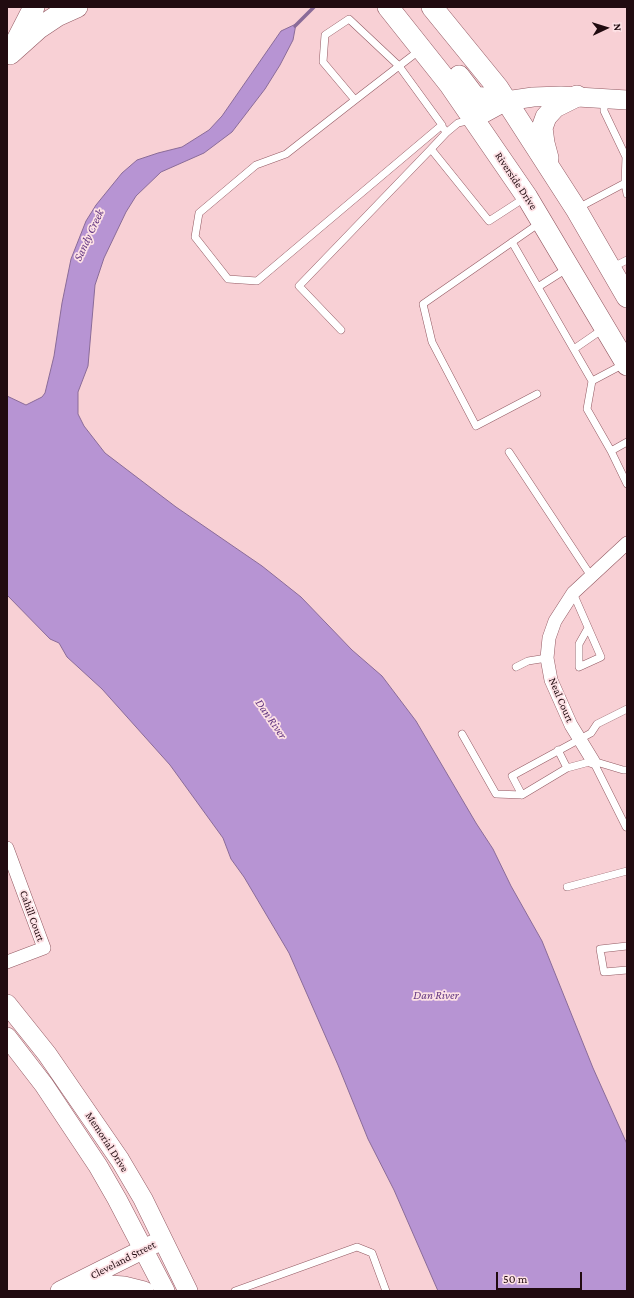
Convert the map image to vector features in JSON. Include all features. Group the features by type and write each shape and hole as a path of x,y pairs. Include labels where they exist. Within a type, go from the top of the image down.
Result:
{"main road":[{"path":"7,27 18,7"},
{"path":"8,56 34,7"},
{"path":"8,56 39,28 57,16 77,7"},
{"name":"Riverside Drive","path":"388,7 450,84 527,196 543,220 626,364"},
{"path":"403,7 475,97 506,101 533,97 577,96 627,100"},
{"path":"432,7 506,101 576,209 619,264 625,291 585,292"},
{"path":"554,176 544,143 542,128 546,117 555,107 577,96"},
{"path":"473,119 506,101"},
{"name":"Memorial Drive","path":"7,1004 47,1054 79,1099 123,1166 164,1240 188,1291"},
{"name":"Memorial Drive","path":"7,1037 44,1085 86,1148 117,1199 144,1249 164,1291"},
{"name":"Cleveland Street","path":"60,1291 164,1240"},
{"path":"78,1291 110,1285 144,1291"}],"street":[{"name":"Neal Court","path":"592,761 550,680 547,658 550,638 555,622 573,593 627,543"},
{"name":"Cahill Court","path":"7,848 44,948 7,962"}],"lane":[{"path":"355,100 323,62 325,35 349,19 399,66 442,125 446,133"},
{"path":"421,48 286,154 256,165 199,212 195,237 228,279 257,281 442,125"},
{"path":"604,98 604,111 627,157 625,184 627,194"},
{"path":"341,330 299,286 446,133 458,124 473,119"},
{"path":"431,149 489,221 527,196"},
{"path":"576,209 625,184"},
{"path":"537,394 476,426 432,342 423,304 543,220"},
{"path":"512,242 592,381 587,410 611,451 627,484"},
{"path":"538,287 570,267"},
{"path":"574,349 605,327"},
{"path":"592,381 626,364"},
{"path":"611,451 627,442"},
{"path":"509,452 591,576"},
{"path":"573,593 601,657 579,667 579,644 588,628"},
{"path":"516,667 528,661 547,658"},
{"path":"522,795 512,776 579,738 591,733 597,724 626,712"},
{"path":"462,734 496,794 522,795 567,768 592,761 627,770"},
{"path":"558,750 567,768"},
{"path":"592,761 626,827"},
{"path":"567,887 627,871"},
{"path":"627,946 600,949 604,972 627,970"},
{"path":"235,1291 357,1247 372,1253 386,1291"}],"water":[{"name":"Dan River","path":"296,24 293,40 280,65 265,89 232,132 204,153 161,172 136,196 126,212 104,258 95,285 88,366 78,392 78,414 84,426 105,453 176,507 262,566 301,597 352,650 382,676 416,721 493,849 511,886 542,941 593,1068 627,1144 627,1291 438,1291 394,1190 368,1139 338,1065 289,953 244,877 231,859 223,838 170,765 102,689 67,657 59,643 50,639 7,595 7,396 26,405 42,397 45,393 54,356 62,303 71,259 86,221 96,205 122,173 137,160 182,147 209,130 222,116 281,31"}],"waterway":[{"name":"Sandy Creek","path":"295,26 314,7"}]}
